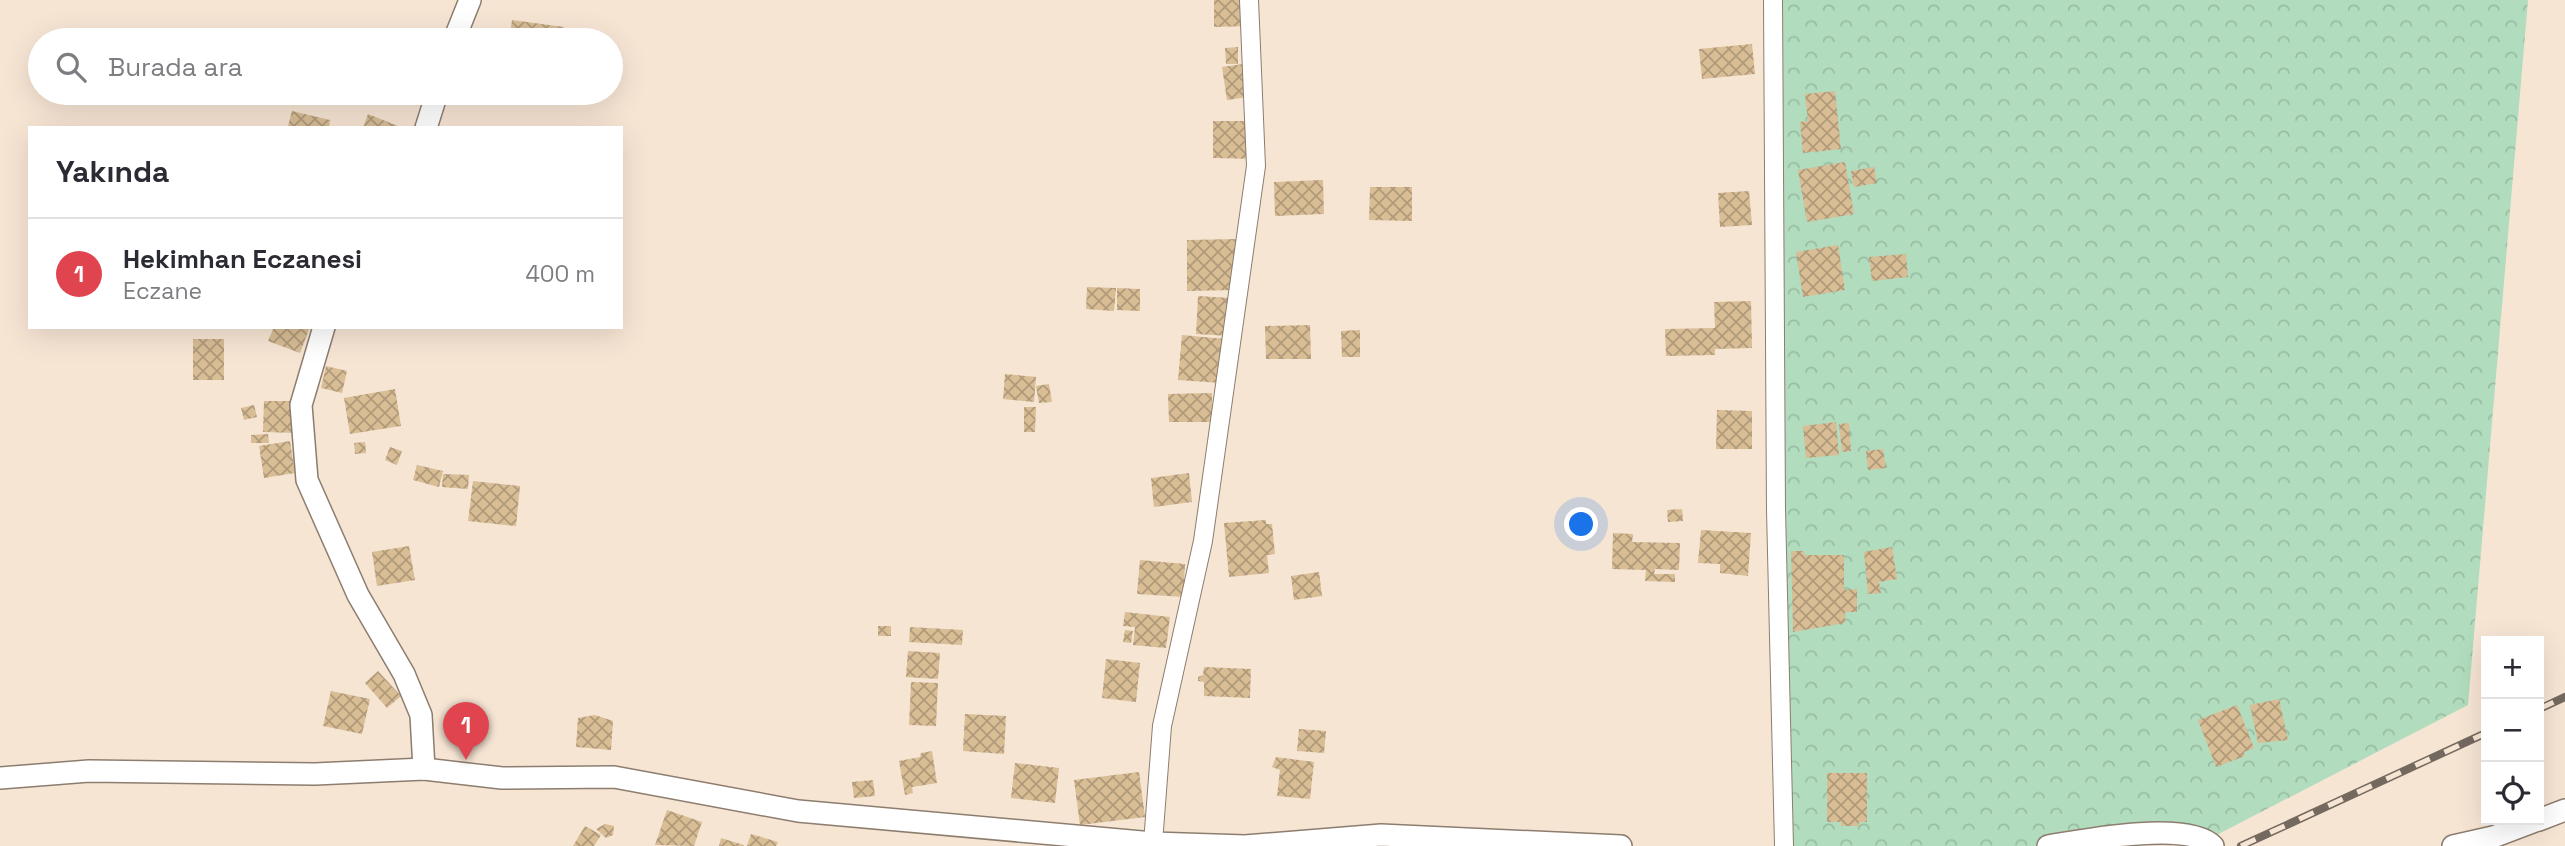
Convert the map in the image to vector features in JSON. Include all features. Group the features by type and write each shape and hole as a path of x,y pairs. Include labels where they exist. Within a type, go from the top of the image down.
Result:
{"street":[{"path":"459,28 470,0"},
{"path":"1153,843 1162,726 1203,541 1255,166 1249,0"},
{"path":"1773,0 1777,524 1784,846"},
{"path":"427,126 434,105"},
{"path":"323,329 301,405 307,480 358,595 404,674 422,715 424,769"},
{"path":"0,778 89,771 315,774 424,769 502,778 614,777 797,811 1153,843 1245,846 1381,835 1621,846"},
{"path":"2544,818 2565,810"},
{"path":"2453,846 2525,825"},
{"path":"2048,846 2157,832 2207,839 2213,846"}],"green space":[{"path":"1769,0 2528,0 2468,705 2207,840 2031,846 1784,846"}],"building":[{"path":"1214,0 1252,0 1252,26 1214,27"},
{"path":"512,20 564,27 564,28 511,28"},
{"path":"1752,44 1755,74 1702,79 1699,49"},
{"path":"1238,47 1238,64 1226,64 1225,48"},
{"path":"1250,63 1255,96 1227,100 1222,67"},
{"path":"1835,91 1841,149 1803,153 1800,122 1808,121 1805,94"},
{"path":"292,111 330,120 329,126 288,126"},
{"path":"368,114 398,126 364,126"},
{"path":"1213,121 1256,121 1256,159 1213,158"},
{"path":"1845,162 1854,214 1807,222 1798,170"},
{"path":"1874,167 1877,183 1854,187 1851,171"},
{"path":"1323,180 1324,214 1275,216 1274,182"},
{"path":"1370,187 1412,187 1412,221 1369,220"},
{"path":"1749,191 1752,225 1720,227 1718,193"},
{"path":"1236,239 1237,290 1187,291 1187,240"},
{"path":"1838,245 1845,290 1803,297 1796,252"},
{"path":"1906,254 1908,277 1872,281 1869,257"},
{"path":"1087,287 1116,288 1114,311 1086,309"},
{"path":"1117,288 1140,289 1140,311 1117,310"},
{"path":"1198,296 1231,298 1229,336 1196,334"},
{"path":"1751,301 1752,348 1715,349 1715,355 1666,356 1665,329 1715,328 1714,302"},
{"path":"1310,325 1311,359 1266,359 1265,326"},
{"path":"273,329 309,329 300,353 268,341"},
{"path":"1360,330 1360,357 1342,357 1341,331"},
{"path":"1182,335 1225,339 1221,383 1178,380"},
{"path":"193,339 224,339 224,380 193,380"},
{"path":"326,366 347,371 342,393 321,388"},
{"path":"1005,374 1036,377 1034,402 1003,399"},
{"path":"1049,384 1052,402 1039,403 1036,386"},
{"path":"395,389 401,426 350,434 344,398"},
{"path":"1212,393 1212,422 1169,422 1168,394"},
{"path":"264,401 296,401 295,433 263,432"},
{"path":"254,405 257,417 244,420 241,408"},
{"path":"1024,407 1036,407 1035,432 1024,432"},
{"path":"1717,410 1752,411 1752,449 1716,449"},
{"path":"1836,422 1839,455 1806,458 1803,426"},
{"path":"1849,423 1851,451 1842,452 1839,424"},
{"path":"268,434 269,443 251,443 251,435"},
{"path":"290,441 295,473 264,478 259,446"},
{"path":"365,442 366,453 355,454 354,443"},
{"path":"390,447 402,451 397,465 385,460"},
{"path":"1883,449 1886,468 1868,470 1866,451"},
{"path":"417,465 443,471 439,487 413,480"},
{"path":"1189,473 1192,502 1154,507 1151,478"},
{"path":"443,474 469,475 468,489 442,487"},
{"path":"473,481 520,486 516,526 468,521"},
{"path":"1682,509 1683,521 1668,522 1667,510"},
{"path":"1266,520 1266,524 1272,524 1275,554 1267,555 1269,573 1229,577 1224,523"},
{"path":"1701,530 1751,533 1748,576 1720,573 1720,564 1698,563"},
{"path":"1613,533 1633,534 1632,542 1680,543 1679,570 1655,569 1654,574 1675,574 1675,582 1645,581 1646,570 1612,569"},
{"path":"409,546 415,580 377,586 372,552"},
{"path":"1892,547 1897,579 1879,582 1881,593 1868,594 1864,552"},
{"path":"1791,551 1804,551 1804,555 1844,555 1844,590 1857,589 1857,612 1845,612 1845,623 1793,632"},
{"path":"1140,560 1185,564 1183,597 1137,594"},
{"path":"1319,572 1322,596 1294,600 1291,576"},
{"path":"1125,612 1170,617 1166,648 1133,645 1135,627 1123,626"},
{"path":"878,626 891,626 891,636 878,636"},
{"path":"910,627 963,630 962,645 909,642"},
{"path":"1125,630 1133,631 1131,643 1123,642"},
{"path":"908,651 940,653 938,679 906,677"},
{"path":"1106,659 1140,663 1136,702 1102,698"},
{"path":"1204,667 1251,669 1250,698 1204,696 1204,682 1198,681 1198,677 1203,675"},
{"path":"378,671 401,696 387,708 365,683"},
{"path":"911,682 938,683 936,726 909,725"},
{"path":"331,691 370,699 362,734 323,726"},
{"path":"2279,699 2288,740 2258,743 2250,705"},
{"path":"2237,705 2254,748 2244,752 2245,756 2216,767 2198,720"},
{"path":"965,714 1006,716 1004,754 963,751"},
{"path":"595,715 613,721 611,750 576,747 578,718"},
{"path":"1299,729 1326,731 1324,753 1297,751"},
{"path":"932,751 937,783 912,787 913,793 905,795 899,761 920,757 921,753"},
{"path":"1276,757 1314,762 1310,799 1277,796 1280,770 1272,767"},
{"path":"1015,763 1059,768 1055,803 1011,798"},
{"path":"1139,772 1145,817 1080,825 1074,780"},
{"path":"1827,773 1867,773 1867,822 1859,822 1859,826 1841,826 1841,822 1827,822"},
{"path":"873,780 875,796 854,798 852,782"},
{"path":"667,810 702,822 694,846 655,845"},
{"path":"605,824 614,826 613,835 606,838 596,829"},
{"path":"585,826 601,835 594,846 573,846"},
{"path":"751,834 778,842 776,846 747,846"},
{"path":"721,838 744,845 744,846 719,846"}],"railway":[{"path":"2544,707 2565,697"},
{"path":"2241,846 2481,735"}],"place":[{"name":"Hekimhan Eczanesi","path":"466,760"}]}
